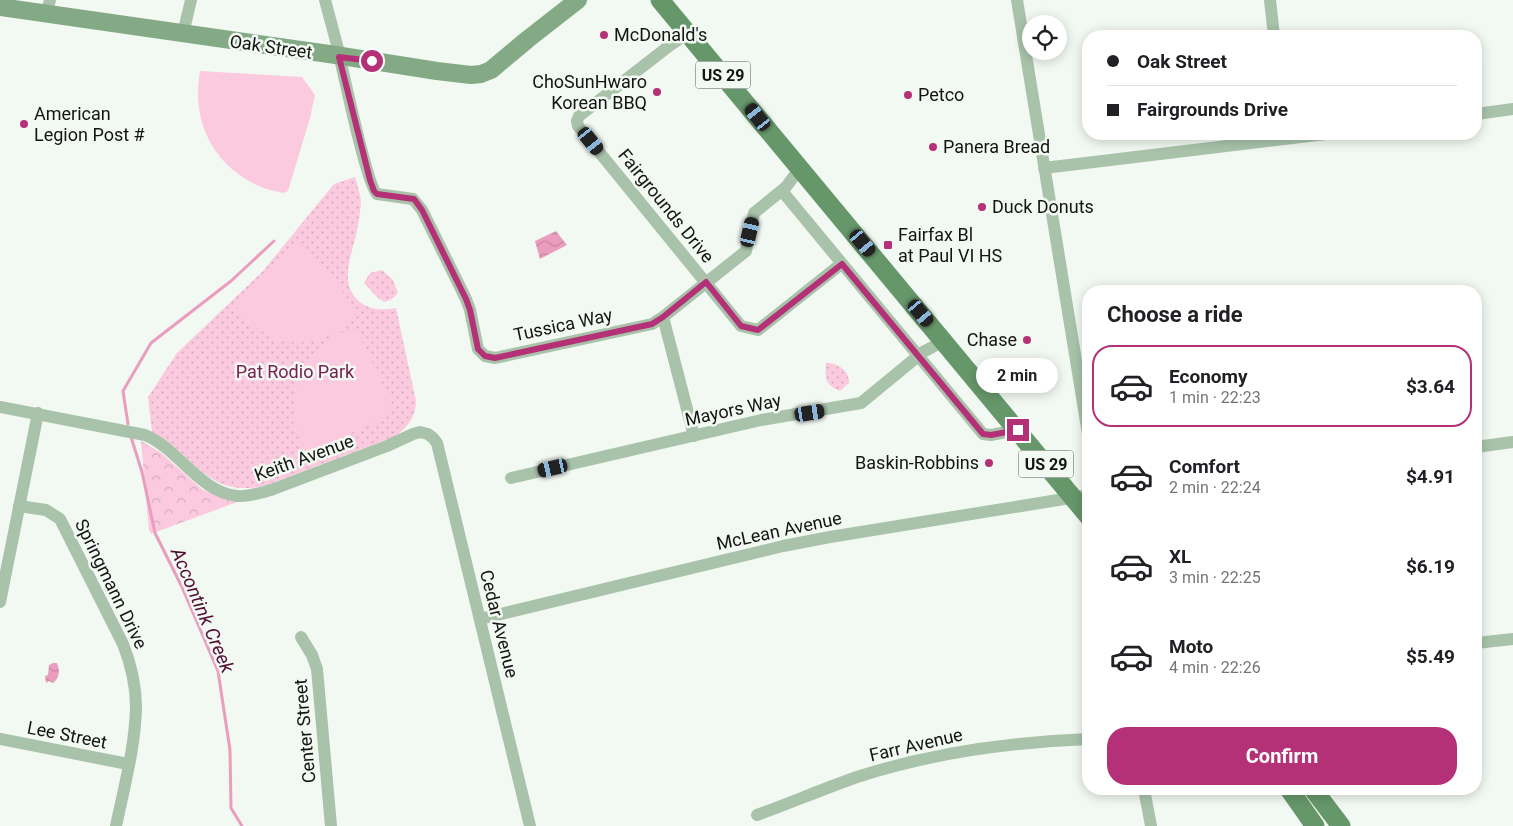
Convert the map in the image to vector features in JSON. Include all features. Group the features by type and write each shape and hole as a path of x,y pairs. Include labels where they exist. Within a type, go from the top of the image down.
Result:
{"main road":[{"name":"US 29","path":"660,0 1018,430 1081,497"},
{"path":"1294,795 1315,826"},
{"path":"1317,795 1341,826"}],"street":[{"path":"183,34 191,0"},
{"path":"325,0 339,57"},
{"name":"Oak Street","path":"0,7 48,7 183,34 464,75 481,74 491,70 578,0"},
{"path":"1017,0 1082,398"},
{"path":"1270,0 1273,30"},
{"name":"Fairgrounds Drive","path":"688,33 579,116 578,126 741,326 758,330 842,264"},
{"name":"Tussica Way","path":"339,57 374,191 377,194 414,199 422,210 466,299 478,349 485,356 495,358 652,324 746,250 754,213 782,191 800,168"},
{"path":"1482,113 1513,109"},
{"path":"1044,168 1252,140"},
{"path":"782,191 983,434 991,435 1018,430"},
{"path":"663,317 694,436"},
{"name":"Mayors Way","path":"511,478 761,420 861,404 918,356 944,342"},
{"name":"Keith Avenue","path":"0,407 132,432 154,439 210,486 226,494 238,496 255,495 271,490 387,446 413,434 420,432 428,434"},
{"path":"0,602 38,414"},
{"name":"Cedar Avenue","path":"428,434 437,443 530,826"},
{"path":"1482,445 1513,442"},
{"name":"McLean Avenue","path":"480,619 783,546 1081,497"},
{"name":"Springmann Drive","path":"19,506 46,510 60,519 124,644 133,677 136,707 135,724 116,826"},
{"name":"Center Street","path":"301,636 312,655 317,669 331,826"},
{"path":"1482,642 1513,639"},
{"name":"Lee Street","path":"0,739 128,764"},
{"name":"Farr Avenue","path":"757,815 878,771 946,755 1011,744 1082,739"},
{"path":"1145,795 1151,826"}],"green space":[{"path":"200,71 302,77 315,95 288,191 283,193 261,187 244,178 218,155 209,140 199,108"},
{"name":"Pat Rodio Park","path":"355,177 361,203 358,227 348,268 349,286 360,302 369,307 382,309 396,308 416,401 413,417 408,425 396,436 267,485 247,488 230,486 216,481 152,432 148,397 177,353 263,271 334,184"},
{"path":"294,244 302,244 359,312 336,332 305,342 282,341 262,332 236,306"},
{"path":"382,270 393,280 398,293 392,299 385,302 379,299 364,283 370,273"},
{"path":"355,326 393,406 391,415 307,453 296,424 295,400 300,375 312,354 321,346"},
{"path":"826,363 839,366 849,378 849,383 840,391 831,386 827,380"},
{"path":"141,441 160,452 203,490 237,502 151,534 149,530"}],"water":[{"path":"556,231 567,245 540,259 535,241"},
{"path":"57,663 58,676 53,683 49,681 46,683 45,676 48,675 49,665"}],"waterway":[{"name":"Accontink Creek","path":"128,424 123,391 151,343 231,281 274,241"},
{"name":"Accontink Creek","path":"131,437 142,472 155,533 182,587 218,671 230,750 231,808 242,826"}],"place":[{"name":"McDonald's","path":"604,35"},
{"name":"ChoSunHwaro Korean BBQ","path":"657,92"},
{"name":"Petco","path":"908,95"},
{"name":"American Legion Post #","path":"24,124"},
{"name":"Panera Bread","path":"933,147"},
{"name":"Duck Donuts","path":"982,207"},
{"name":"Fairfax Bl at Paul VI HS","path":"888,245"},
{"name":"Chase","path":"1027,340"},
{"name":"Baskin-Robbins","path":"989,463"}],"route":[{"path":"372,61 339,57 374,191 377,194 414,199 422,210 466,299 478,349 485,356 495,358 652,324 706,282 741,326 758,330 842,264 983,434 991,435 1018,430"}]}
